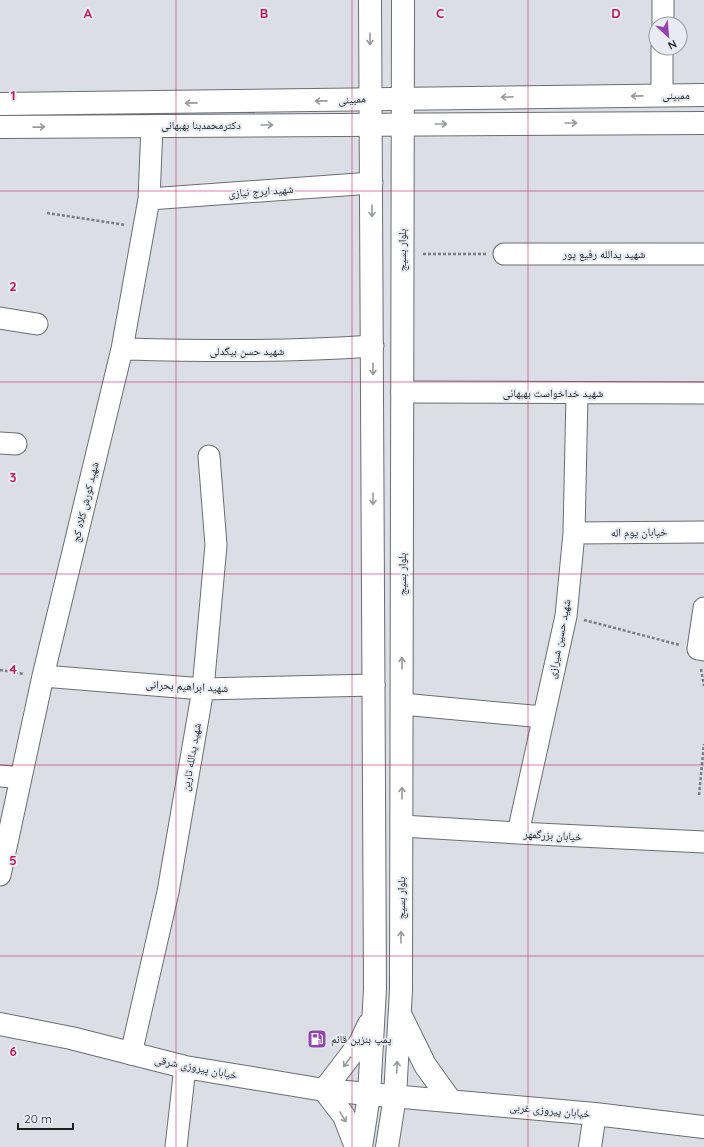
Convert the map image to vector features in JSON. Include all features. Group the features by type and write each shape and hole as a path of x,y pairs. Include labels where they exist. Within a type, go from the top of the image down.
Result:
{"main road":[{"path":"361,1147 369,1095 372,1015 375,989 372,124 370,98 370,0"},
{"name":"بلوار بسیج","path":"387,1147 395,1096 399,1012 402,826 402,125 404,0"},
{"name":"ممبینی","path":"0,104 317,101 370,98 704,95"},
{"path":"402,125 704,123"},
{"name":"دکترمحمدبنا بهبهانی","path":"0,127 402,125"},
{"path":"399,1012 425,1066 450,1100"},
{"path":"356,1147 344,1116 324,1090 360,1043 372,1015"},
{"name":"خیابان پیروزی شرقی","path":"0,1024 71,1038 185,1067 324,1090 395,1096"},
{"name":"خیابان پیروزی غربی","path":"395,1096 595,1114 704,1127"},
{"path":"590,1147 595,1114"}],"street":[{"path":"663,0 663,16"},
{"path":"662,56 662,95"},
{"name":"شهید کورش کلاه کج","path":"0,875 43,676 122,349 149,199 152,126"},
{"name":"شهید ایرج نیازی","path":"149,199 372,183"},
{"name":"شهید یدالله رفیع پور","path":"504,254 704,254"},
{"path":"0,318 37,324"},
{"name":"شهید حسن بیگدلی","path":"122,349 237,352 313,350 372,346"},
{"name":"شهید خداخواست بهبهانی","path":"402,392 577,394 704,393"},
{"name":"شهید حسین شیرازی","path":"518,833 566,616 574,533 577,394"},
{"name":"شهید یدالله تارین","path":"131,1054 168,892 203,689 216,545 209,456"},
{"name":"خیابان یوم اله","path":"574,533 704,532"},
{"path":"701,650 704,608"},
{"name":"شهید ابراهیم بحرانی","path":"43,676 203,689 374,685"},
{"path":"402,704 544,717"},
{"path":"0,776 21,778"},
{"name":"خیابان بزرگمهر","path":"402,826 704,842"},
{"path":"176,1147 185,1067"}],"path":[{"path":"47,214 144,227"},
{"path":"402,254 504,254"},
{"path":"566,616 701,650"},
{"path":"0,670 43,676"},
{"path":"699,795 704,744"}],"place":[{"name":"پمپ بنزین قائم","path":"317,1039"}]}
